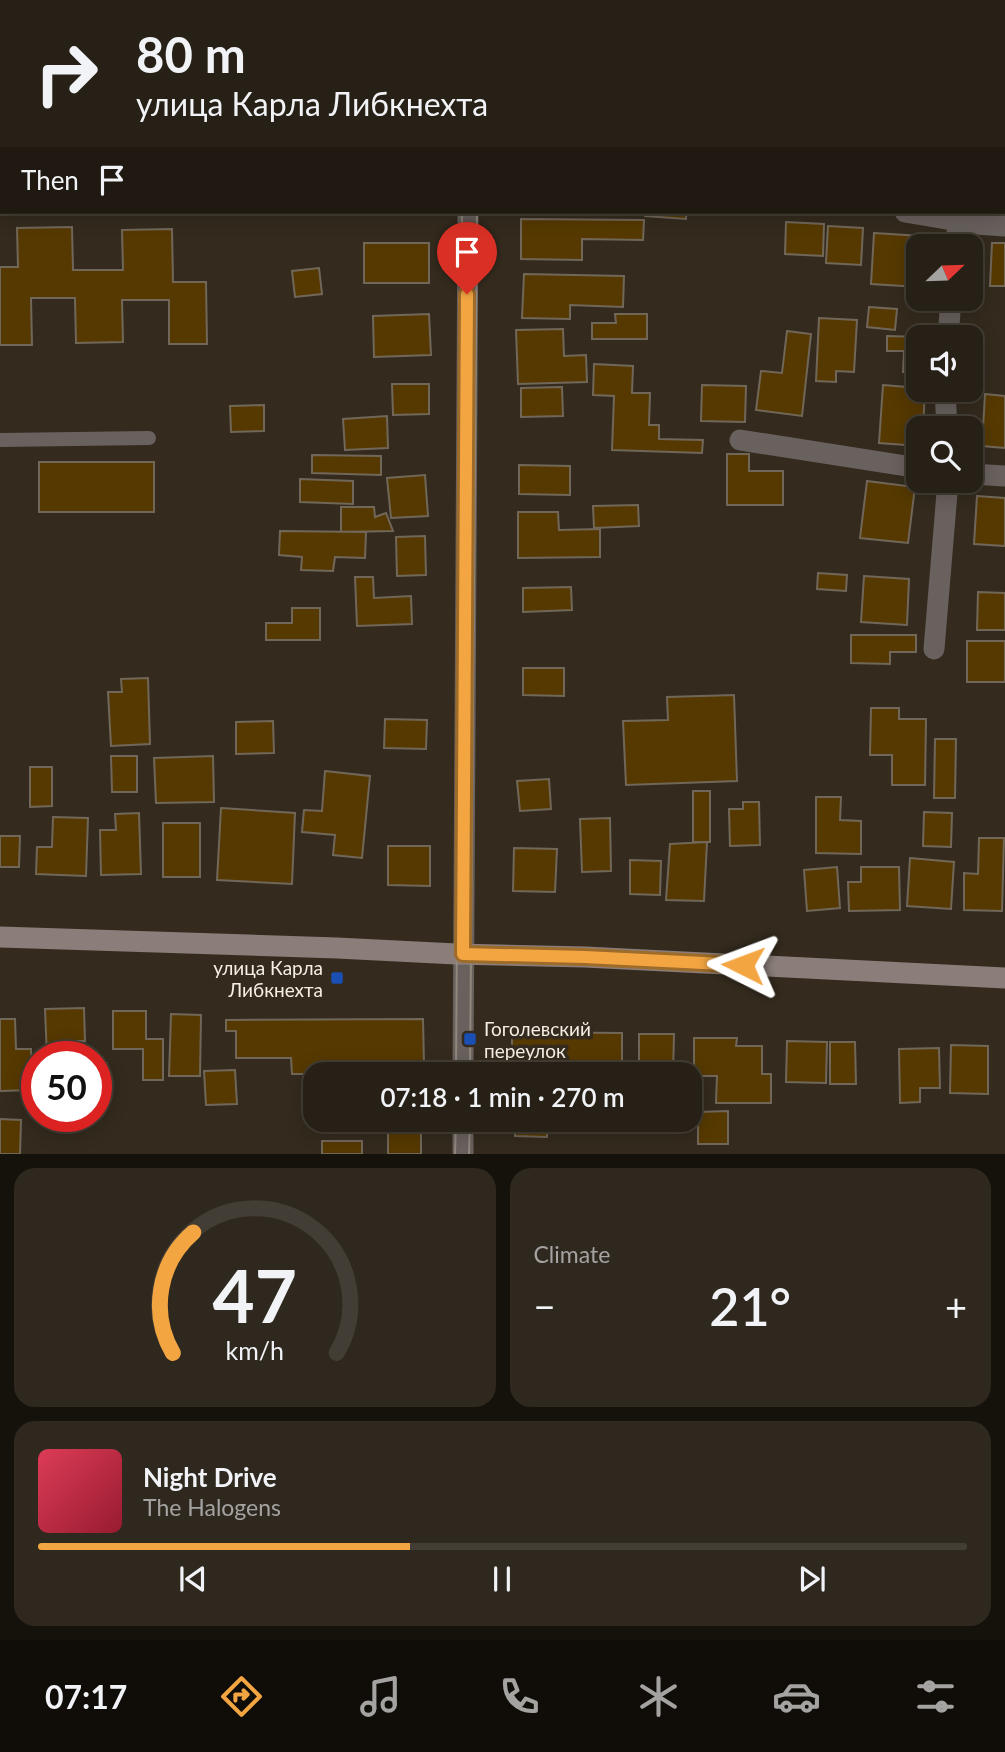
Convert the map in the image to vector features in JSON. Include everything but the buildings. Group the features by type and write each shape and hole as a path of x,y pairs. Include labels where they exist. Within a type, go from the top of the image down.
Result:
{"main road":[{"path":"0,937 585,957 1005,978"}],"street":[{"path":"463,1062 468,214"},
{"path":"918,214 1005,226"},
{"path":"957,234 958,220"},
{"path":"740,440 906,466"},
{"path":"983,475 1005,476"},
{"path":"934,649 947,493"},
{"path":"463,1132 463,1153"}],"lane":[{"path":"0,440 149,438"}],"tram line":[{"path":"456,1062 462,214"},
{"path":"470,1062 477,214"},
{"path":"455,1154 456,1132"},
{"path":"469,1154 470,1132"}],"place":[{"name":"улица Карла Либкнехта","path":"337,978"},
{"name":"Гоголевский переулок","path":"470,1039"}],"route":[{"path":"467,294 463,954 743,965"}]}
